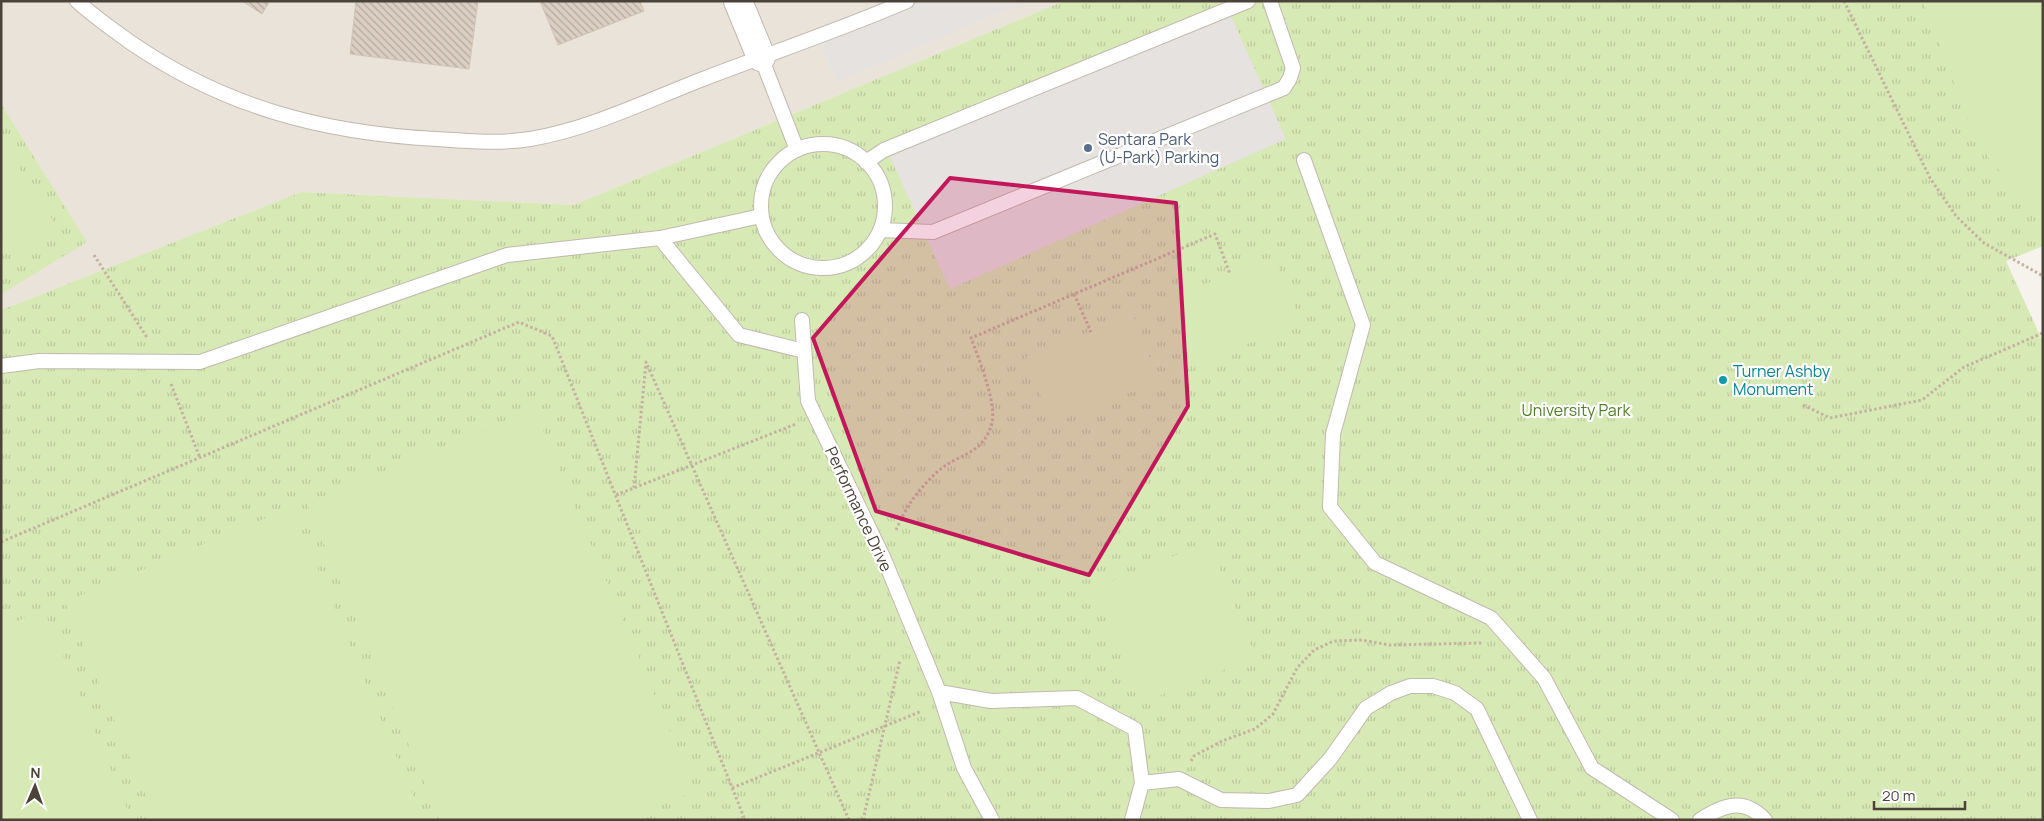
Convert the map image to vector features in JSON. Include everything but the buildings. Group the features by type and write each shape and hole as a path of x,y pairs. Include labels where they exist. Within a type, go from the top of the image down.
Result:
{"street":[{"path":"738,1 761,57"}],"lane":[{"path":"77,1 147,54 183,75 241,102 311,123 413,138 521,140 572,130 761,57 844,28 907,1"},
{"path":"866,162 884,150 1248,1"},
{"path":"880,230 933,232 1284,88 1293,68 1270,1"},
{"path":"761,57 797,150"},
{"path":"811,146 833,146 854,154 866,162 876,173 882,189 884,204 880,230 868,248 854,260 838,266 821,268 804,265 788,258 775,247 766,232 761,216 761,200 768,177 783,159 797,150 811,146"},
{"path":"1304,160 1362,325 1333,434 1330,506 1375,563 1491,618 1544,678 1592,768 1672,820"},
{"path":"1,366 39,361 200,362 507,255 660,238 761,216"},
{"path":"660,238 739,335 804,351"},
{"name":"Performance Drive","path":"802,320 808,401 884,559 941,698 964,768 992,820"},
{"path":"1142,783 1179,779 1221,800 1269,801 1297,795 1330,759 1366,708 1391,693 1410,686 1433,686 1455,693 1478,709 1530,820"},
{"path":"941,698 991,701 1076,698 1135,729 1142,783 1132,820"},
{"path":"1700,820 1717,808 1738,805 1757,811 1765,820"}],"path":[{"path":"1844,1 1930,178 1956,216 1984,243 2043,276"},
{"path":"884,559 907,505 939,471 980,446 992,422 989,390 971,338 1215,234 1230,274"},
{"path":"1074,294 1091,332"},
{"path":"1,542 519,322 552,336 745,820"},
{"path":"1803,405 1830,418 1922,400 1964,367 2043,333"},
{"path":"634,488 646,362 690,466 849,820"},
{"path":"616,495 815,416"},
{"path":"862,820 909,623"},
{"path":"1179,779 1194,756 1222,741 1255,729 1273,714 1297,668 1314,650 1334,641 1362,640 1389,645 1483,643 1507,636"},
{"path":"732,788 885,725 941,698"}],"highlighted area":[{"path":"950,178 1176,203 1188,406 1089,575 876,511 813,338"}],"shaded area":[{"path":"1,1 1064,1 574,205 301,192 1,310"},
{"path":"884,1 1026,1 837,82 814,30"},
{"name":"Sentara Park (U-Park) Parking","path":"1227,7 1286,139 950,289 890,157"}],"green space":[{"name":"University Park","path":"1064,1 2043,1 2043,246 2006,261 2043,342 2043,820 1,820 1,310 301,192 574,205"},
{"path":"1923,1 2043,1 2043,225 1976,142"},
{"path":"1,104 87,242 1,294"},
{"path":"1,140 59,230 17,257 1,232"},
{"path":"1274,257 1301,323 1193,365 1167,299"},
{"path":"1133,315 1159,381 1052,424 1026,357"},
{"path":"534,409 695,791 627,820 440,820 307,503"},
{"path":"292,507 423,820 156,820 65,602"},
{"path":"1208,542 1256,657 1141,703 1094,588"},
{"path":"44,610 132,820 1,820 1,628"}],"place":[{"name":"Sentara Park (U-Park) Parking","path":"1088,148"},
{"name":"Turner Ashby Monument","path":"1723,380"}]}
